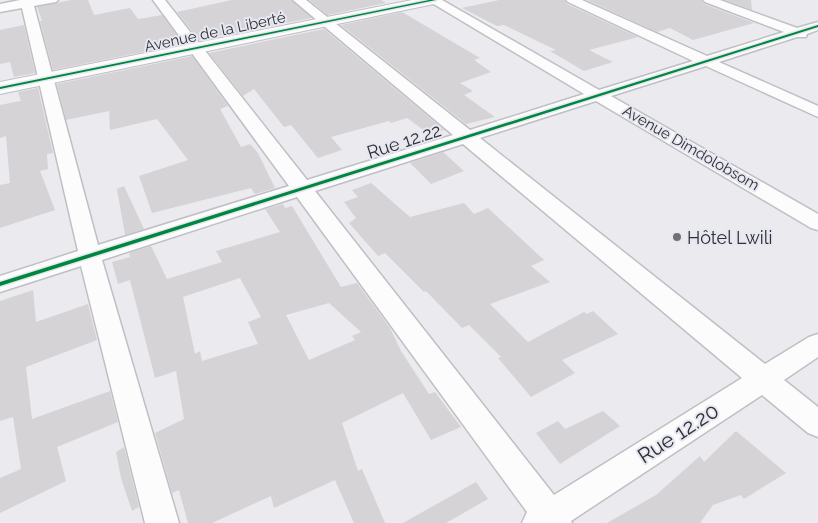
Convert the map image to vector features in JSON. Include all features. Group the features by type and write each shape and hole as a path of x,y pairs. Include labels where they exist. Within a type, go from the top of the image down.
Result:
{"main road":[{"name":"Avenue de la Liberté","path":"0,88 434,0"}],"street":[{"path":"0,8 27,2 52,0"},
{"path":"159,0 302,189 548,521"},
{"path":"299,0 818,424"},
{"name":"Avenue Dimdolobsom","path":"434,0 818,222"},
{"path":"572,0 818,112"},
{"path":"709,0 818,41"},
{"path":"27,2 90,256 162,523"},
{"name":"Rue 12.22","path":"0,284 818,26"},
{"name":"Rue 12.20","path":"548,521 763,378 818,344"}],"building":[{"path":"71,0 88,0 94,15 130,8 138,19 162,15 183,44 53,70 37,7"},
{"path":"232,0 291,0 312,18 199,40 177,12"},
{"path":"309,0 381,0 386,3 328,15"},
{"path":"499,0 564,0 567,4 638,37 589,50 613,62 584,71 550,51 556,50 504,25 497,26 462,8"},
{"path":"587,0 701,0 704,4 754,23 693,40 670,28 657,32"},
{"path":"725,0 751,0 752,10"},
{"path":"402,12 480,58 474,60 491,72 460,83 473,91 464,95 495,117 466,124 341,25"},
{"path":"24,25 35,73 14,77 10,62 0,64 0,30"},
{"path":"324,29 444,130 429,134 407,118 391,123 389,121 331,137 342,150 318,158 291,125 284,127 254,89 243,96 209,53"},
{"path":"192,56 228,106 220,109 241,147 250,144 258,153 275,188 255,194 251,188 152,213 139,176 188,160 157,119 110,130 109,111 66,120 57,84"},
{"path":"38,88 53,153 47,154 48,169 40,171 55,210 0,228 0,185 10,183 6,136 0,138 0,105 21,101 18,92"},
{"path":"443,152 464,171 431,184 410,163"},
{"path":"371,183 410,217 464,203 474,214 488,208 544,260 531,266 550,282 490,304 528,342 584,312 587,314 593,311 618,334 562,360 575,373 531,397 498,358 501,357 469,325 462,328 385,253 378,256 349,223 356,218 344,202 358,197 352,190"},
{"path":"124,186 144,229 125,235 117,189"},
{"path":"283,204 285,208 292,206 341,287 357,283 390,328 401,351 429,394 435,392 461,427 431,440 403,393 342,423 358,471 362,469 385,523 354,523 335,480 274,508 271,496 212,523 188,523 179,490 172,493 155,433 184,419 176,371 155,378 130,280 118,284 112,262 130,257 129,253 151,246 167,279 222,262 216,251 280,232 265,209","holes":["240,278 261,317 248,322 258,344 202,361 200,351 195,354 183,297","329,303 361,332 352,336 355,340 309,360 286,315"]},
{"path":"33,290 36,322 88,304 97,340 26,367 32,419 110,391 118,422 57,447 66,481 0,513 0,478 21,469 13,417 0,421 0,301"},
{"path":"603,411 620,426 560,464 536,433 558,421 565,429"},
{"path":"736,431 786,473 744,499 741,495 713,505 700,523 607,523 656,495 700,456 704,462"},
{"path":"124,447 139,507 132,511 121,478 116,452"},
{"path":"476,482 488,499 446,523 403,523"}],"cycle path":[{"path":"0,88 434,0"},
{"path":"0,284 818,26"}],"place":[{"name":"Hôtel Lwili","path":"677,237"}]}
